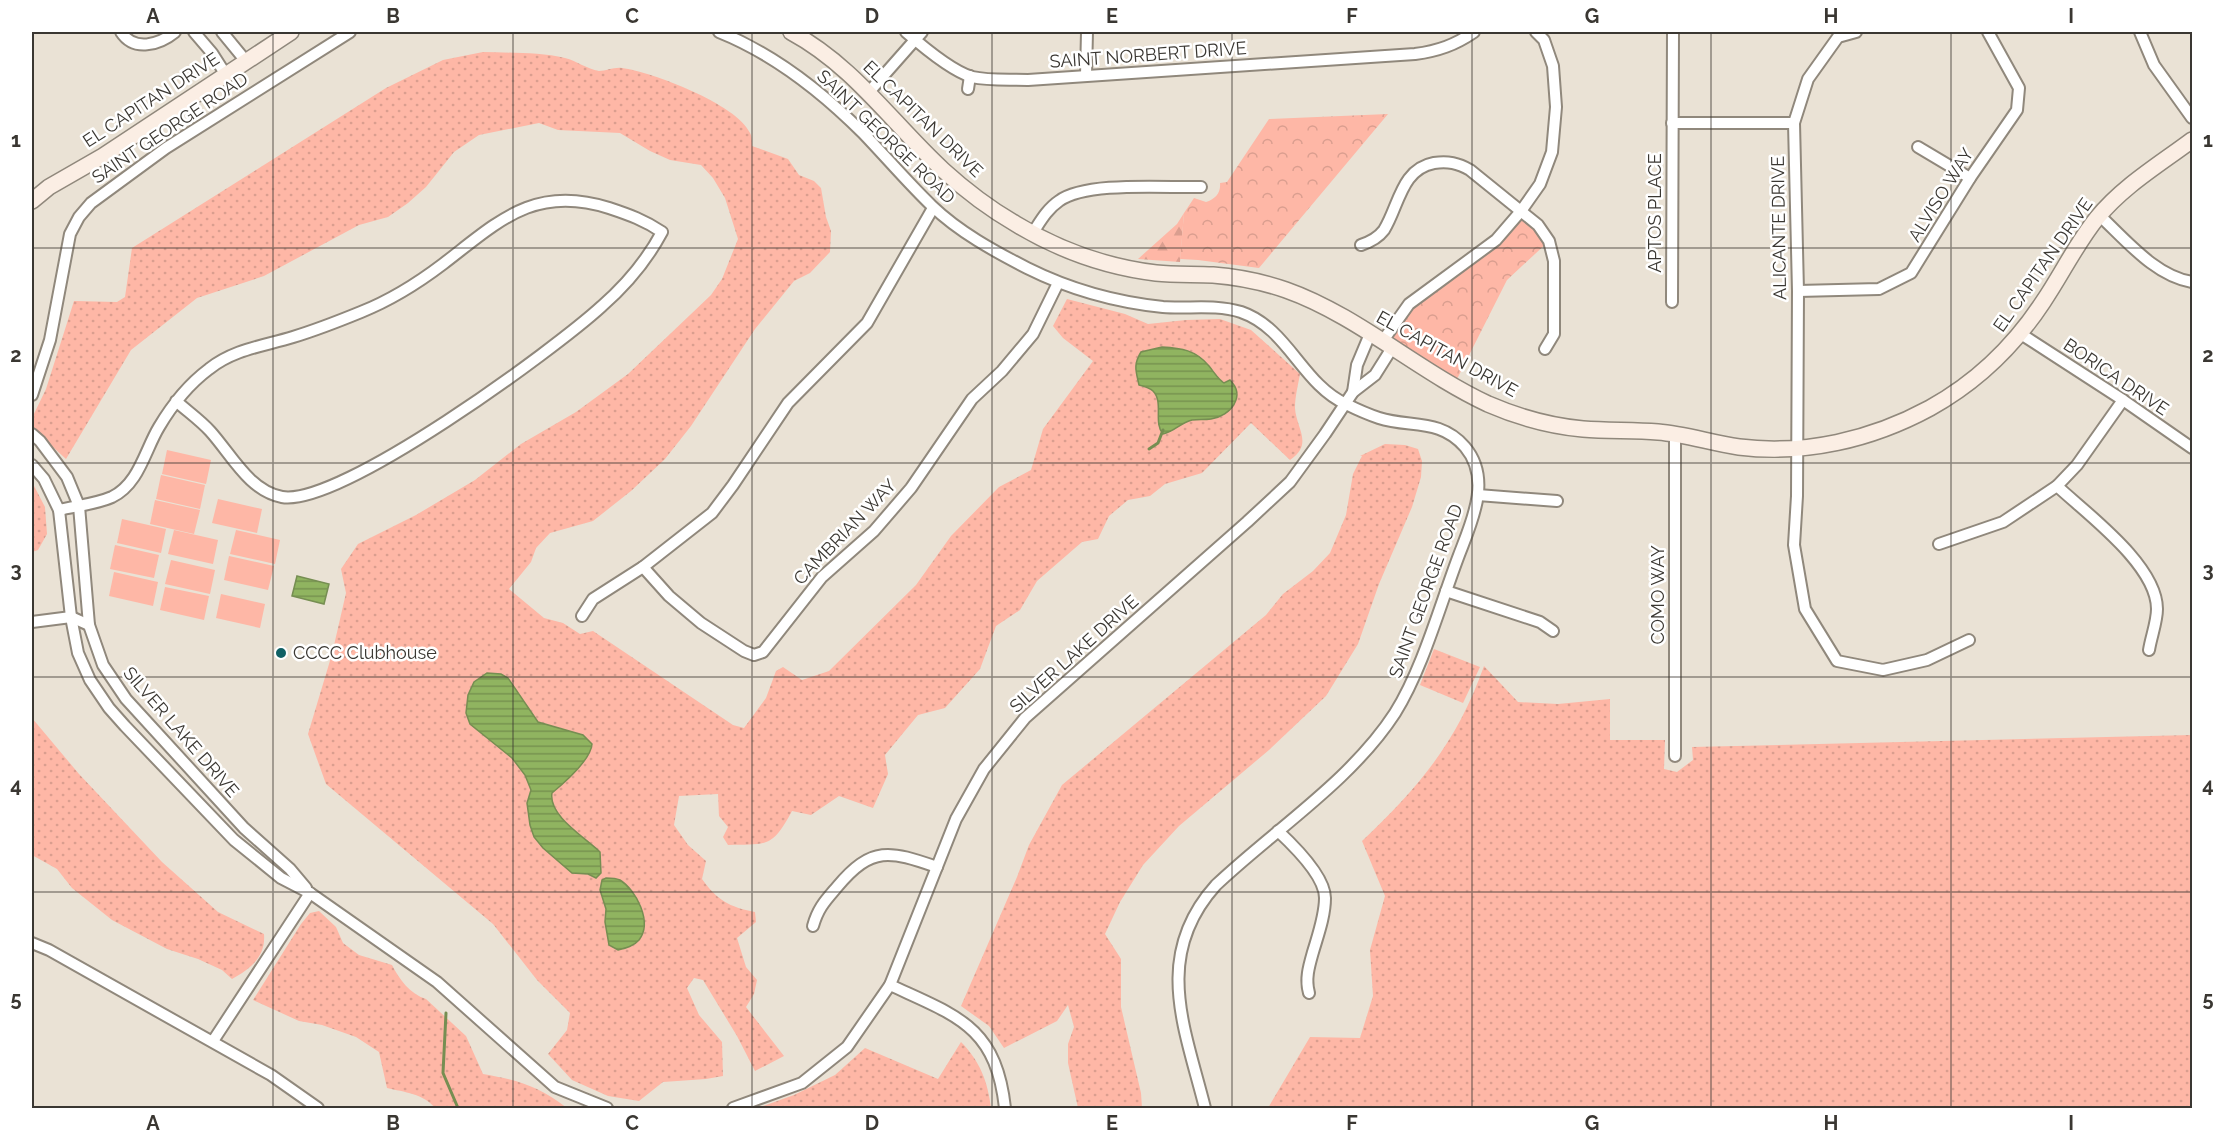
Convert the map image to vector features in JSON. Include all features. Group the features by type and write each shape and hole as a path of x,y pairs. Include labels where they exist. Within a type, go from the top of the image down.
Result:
{"street":[{"path":"121,32 132,42 149,45 158,43 175,32"},
{"path":"194,32 213,53 226,75"},
{"path":"222,32 245,60"},
{"name":"EL CAPITAN DRIVE","path":"32,201 50,187 103,156 245,60 291,32"},
{"name":"SAINT GEORGE ROAD","path":"32,395 50,340 70,234 90,203 166,148 350,32"},
{"name":"SAINT GEORGE ROAD","path":"719,32 774,59 827,98 933,208 985,245 1058,283 1098,297 1168,307 1219,307 1256,318 1284,343 1311,377 1345,404 1378,418 1429,425 1451,435 1463,445 1470,455 1476,471 1478,495 1475,513 1416,672 1396,711 1384,729 1352,765 1229,872 1207,894 1192,920 1180,950 1178,965 1181,1010 1205,1108"},
{"name":"EL CAPITAN DRIVE","path":"791,32 832,59 869,92 952,177 993,209 1032,234 1089,258 1126,268 1159,274 1228,276 1270,285 1309,300 1485,402 1516,415 1575,428 1675,434 1737,447 1770,450 1797,449 1855,439 1890,427 1929,408 1962,388 1992,364 2021,334 2046,298 2073,251 2099,215 2128,188 2193,140"},
{"name":"SAINT NORBERT DRIVE","path":"906,32 919,35 970,76 983,79 1029,80 1415,54 1437,51 1460,42 1474,32"},
{"path":"1086,75 1087,32"},
{"path":"1353,392 1357,365 1381,341 1409,304 1496,240 1540,184 1552,152 1556,107 1553,66 1544,40 1536,32"},
{"name":"APTOS PLACE","path":"1672,302 1673,32"},
{"name":"ALICANTE DRIVE","path":"1856,32 1836,34 1808,79 1794,123 1798,291 1794,544 1805,609 1837,661 1883,670 1927,660 1969,640"},
{"name":"ALVISO WAY","path":"1798,291 1879,289 1911,273 1970,178 2018,110 2019,88 1988,32"},
{"path":"2140,32 2154,65 2193,118"},
{"path":"869,92 919,35"},
{"path":"968,89 970,76"},
{"path":"1672,123 1794,123"},
{"path":"1918,147 1970,178"},
{"path":"1361,245 1374,240 1383,231 1407,180 1417,170 1428,164 1444,161 1457,163 1470,170 1538,225 1549,241 1554,261 1554,333 1545,349"},
{"path":"1032,234 1043,216 1058,202 1073,193 1092,189 1201,187"},
{"path":"59,510 112,496 129,485 159,427 176,401 209,368 250,348 326,326 393,298 441,266 490,227 521,209 556,201 589,202 645,220 662,232 631,278 602,307 538,358 423,437 342,482 315,493 299,498 283,498 268,494 255,484 209,430 176,401"},
{"path":"582,616 593,599 643,567 712,513 789,403 867,323 933,208"},
{"path":"2099,215 2157,268 2181,280 2193,282"},
{"name":"CAMBRIAN WAY","path":"643,567 669,596 701,623 744,651 754,655 763,652 822,577 874,531 911,488 972,399 1002,371 1033,334 1058,283"},
{"name":"BORICA DRIVE","path":"2021,334 2193,448"},
{"path":"1353,392 1374,375 1381,341"},
{"name":"SILVER LAKE DRIVE","path":"733,1108 802,1083 848,1047 890,985 956,819 984,769 1025,718 1290,482 1353,392"},
{"path":"1939,544 2003,522 2057,486 2077,465 2123,400"},
{"name":"SILVER LAKE DRIVE","path":"32,434 67,477 79,506 89,625 103,665 126,699 244,828 290,869 310,893"},
{"name":"COMO WAY","path":"1674,756 1675,434"},
{"name":"SILVER LAKE DRIVE","path":"32,465 44,479 59,510 71,617 78,653 90,680 109,708 234,840 281,878 310,893 437,982 555,1087 607,1108"},
{"path":"2057,486 2136,559 2152,583 2157,609 2149,650"},
{"path":"1478,495 1557,501"},
{"path":"1446,591 1540,622 1553,631"},
{"path":"32,622 71,617 89,625"},
{"path":"1278,831 1316,874 1326,896 1323,917 1308,973 1306,985 1309,993"},
{"path":"813,926 818,910 849,872 867,860 884,855 900,855 937,867"},
{"path":"213,1041 310,893"},
{"path":"32,943 49,950 271,1074 318,1108"},
{"path":"890,985 957,1016 974,1031 987,1047 997,1065 1005,1108"}],"green space":[{"path":"483,52 555,56 599,71 622,68 653,76 692,91 729,111 742,122 752,137 752,146 788,159 799,175 814,181 821,188 831,231 830,252 810,273 794,281 755,329 691,426 665,459 631,491 593,521 550,533 536,548 531,562 509,589 544,618 563,623 580,634 593,631 733,725 744,728 766,698 776,671 783,667 802,680 829,671 916,585 951,536 999,487 1031,470 1043,429 1093,361 1063,338 1053,326 1067,299 1125,314 1148,324 1220,319 1251,330 1300,374 1295,408 1302,442 1297,454 1290,460 1251,423 1202,473 1165,484 1150,496 1128,500 1109,516 1098,539 1082,542 1037,581 1020,610 996,626 980,669 945,708 918,715 885,755 888,774 873,808 839,796 811,815 792,811 779,832 768,842 728,845 723,837 728,827 719,816 718,794 679,796 674,825 688,845 706,861 702,879 724,902 755,912 756,922 737,938 746,967 757,980 754,994 746,1007 784,1056 755,1071 703,980 694,978 687,988 699,1015 722,1042 723,1076 663,1082 639,1101 608,1096 572,1080 548,1054 567,1030 570,1013 537,980 493,924 326,784 308,734 332,654 346,593 341,569 358,544 416,515 475,480 521,444 576,412 628,374 711,295 722,279 738,239 725,198 713,178 701,165 670,160 620,133 558,130 539,123 479,135 454,152 426,187 388,217 359,225 264,276 197,298 131,350 66,459 32,428 32,418 46,389 74,301 117,302 125,297 132,248 386,88 443,60"},
{"path":"1388,114 1259,268 1180,259 1184,213 1194,198 1206,202 1217,195 1220,183 1227,182 1269,119"},
{"path":"1521,211 1549,241 1507,280 1454,385 1382,342 1409,304 1496,240"},
{"path":"1184,213 1180,262 1138,259 1177,224"},
{"path":"1385,444 1405,445 1418,449 1422,461 1421,477 1412,507 1379,584 1358,644 1326,696 1269,750 1179,826 1143,865 1120,902 1105,934 1121,959 1121,1007 1141,1093 1142,1108 1078,1108 1068,1063 1068,1044 1074,1027 1068,1005 1057,1021 1004,1048 989,1026 961,1006 1029,845 1062,785 1266,615 1283,594 1313,571 1330,553 1346,515 1353,474 1362,456 1360,456"},
{"path":"167,450 211,460 206,484 162,474"},
{"path":"161,475 205,485 200,509 156,499"},
{"path":"32,482 45,507 47,534 38,550 32,552"},
{"path":"218,499 262,509 257,533 212,523"},
{"path":"155,500 200,510 194,534 150,524"},
{"path":"122,519 166,529 161,553 117,543"},
{"path":"174,530 218,540 213,564 168,554"},
{"path":"236,530 280,540 275,564 230,554"},
{"path":"115,545 159,555 154,578 110,569"},
{"path":"229,556 274,566 268,590 224,580"},
{"path":"171,560 215,570 210,594 165,584"},
{"path":"114,572 158,582 153,606 109,596"},
{"path":"165,587 209,596 204,620 160,610"},
{"path":"221,594 265,604 260,628 216,618"},
{"path":"1434,649 1480,667 1463,703 1420,685"},
{"path":"1484,666 1518,702 1558,704 1610,699 1610,740 1665,740 1664,769 1677,772 1693,760 1692,747 2192,735 2192,1108 1268,1108 1310,1037 1360,1038 1373,996 1370,950 1385,896 1362,841 1402,801 1435,761 1462,718"},
{"path":"32,718 79,774 162,862 218,912 264,934 260,956 251,966 232,979 222,970 167,949 112,920 72,888 57,869 32,855"},
{"path":"319,911 336,927 343,943 359,955 392,965 410,990 426,999 466,1036 483,1074 527,1085 547,1094 567,1108 435,1108 425,1100 407,1092 387,1088 379,1052 356,1037 322,1025 299,1021 253,1000 301,924 310,913"},
{"path":"961,1042 982,1072 991,1108 758,1108 794,1095 835,1075 865,1048 938,1079"}],"shaded area":[{"path":"1162,347 1182,349 1193,353 1199,356 1224,383 1230,380 1237,392 1230,410 1211,419 1188,421 1163,434 1159,424 1156,396 1150,389 1139,385 1136,368 1141,352"},
{"path":"297,576 329,584 324,604 292,596"},
{"path":"487,673 501,674 508,678 538,722 583,735 592,744 582,764 552,793 552,802 569,826 600,852 601,873 596,878 588,874 572,873 534,837 527,803 531,790 525,775 512,758 470,724 466,713 468,695 474,682"},
{"path":"606,878 620,880 632,891 643,916 643,933 639,940 618,950 609,945 605,922 606,909 600,890 602,880"}],"waterway":[{"path":"1149,449 1158,443 1163,430"},
{"path":"446,1013 443,1073 458,1108"}],"place":[{"name":"CCCC Clubhouse","path":"281,653"}]}
